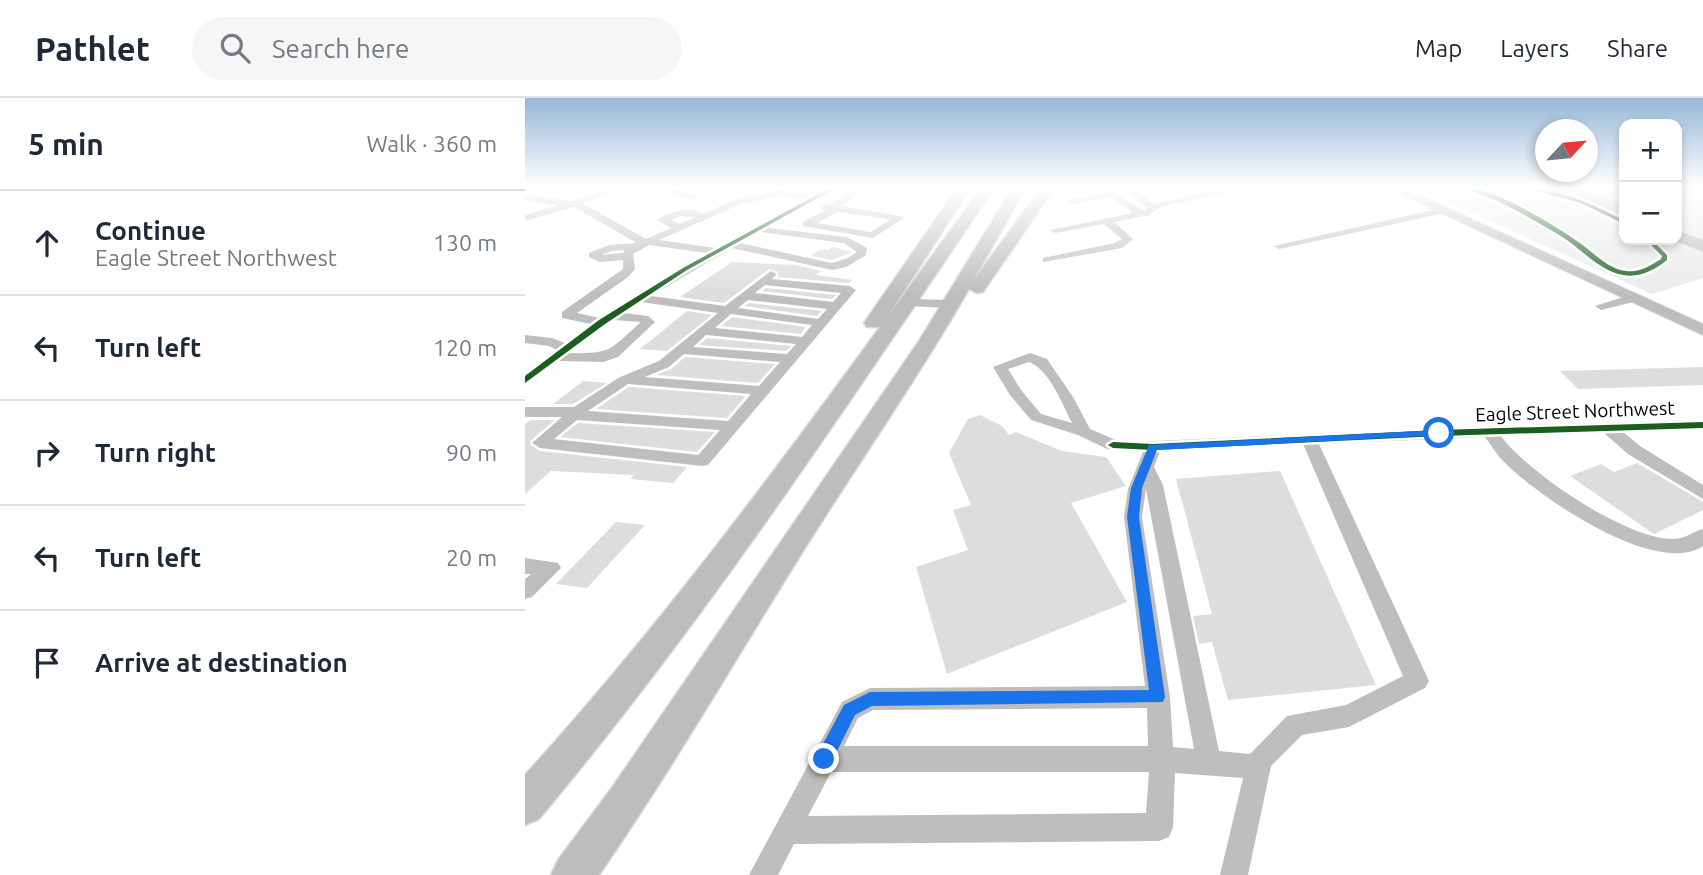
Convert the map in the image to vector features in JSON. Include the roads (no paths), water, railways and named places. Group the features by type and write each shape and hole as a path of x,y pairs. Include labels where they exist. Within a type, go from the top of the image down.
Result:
{"highway":[{"path":"587,734 797,441 941,223"},
{"path":"525,805 587,734 773,493 964,223"},
{"path":"573,875 625,803 870,429 951,304 999,223"},
{"path":"870,429 1024,223"}],"main road":[{"path":"1469,223 1703,330"}],"street":[{"path":"608,223 642,244"},
{"path":"670,223 678,227"},
{"path":"525,339 552,342 561,353 603,358 613,354 649,322 644,319 566,315 624,275 629,269 628,253 686,223"},
{"path":"525,380 607,319 716,251 767,223"},
{"path":"810,223 807,225 873,234 890,223"},
{"path":"1055,230 1089,223"},
{"path":"1047,260 1118,246 1128,239 1110,223"},
{"path":"1279,246 1385,223"},
{"path":"728,244 787,255 807,264 829,266 842,264 862,253 862,248 856,243 756,229"},
{"path":"762,250 791,234"},
{"path":"787,255 817,238"},
{"path":"628,256 599,260 593,255 609,248 642,244 716,251"},
{"path":"768,277 851,290 702,461 540,443 575,414 625,380 664,364 745,296 768,277"},
{"path":"745,296 837,306"},
{"path":"1601,306 1633,298"},
{"path":"638,299 823,323"},
{"path":"909,303 951,304"},
{"path":"705,331 807,341"},
{"path":"683,350 792,359"},
{"path":"1030,357 1042,362 1066,397 1084,432 1036,417 1014,392 1000,367 1030,357"},
{"path":"625,380 763,391"},
{"path":"525,412 732,426"},
{"name":"Eagle Street Northwest","path":"1084,432 1149,457 1309,439 1703,425"},
{"path":"1608,428 1634,450 1703,493"},
{"path":"1489,431 1512,460 1597,520 1631,536 1663,545 1690,545 1703,536"},
{"path":"1234,875 1259,760 1296,724 1349,716 1417,681 1309,439"},
{"path":"787,830 1159,827 1163,759 1158,697 1133,517 1137,488 1149,457"},
{"path":"1149,457 1209,763"},
{"path":"525,566 551,568 525,591"},
{"path":"763,875 850,710 870,699 1158,697"},
{"path":"824,759 1163,759 1258,768"}],"waterway":[{"path":"1682,237 1703,247"}]}
